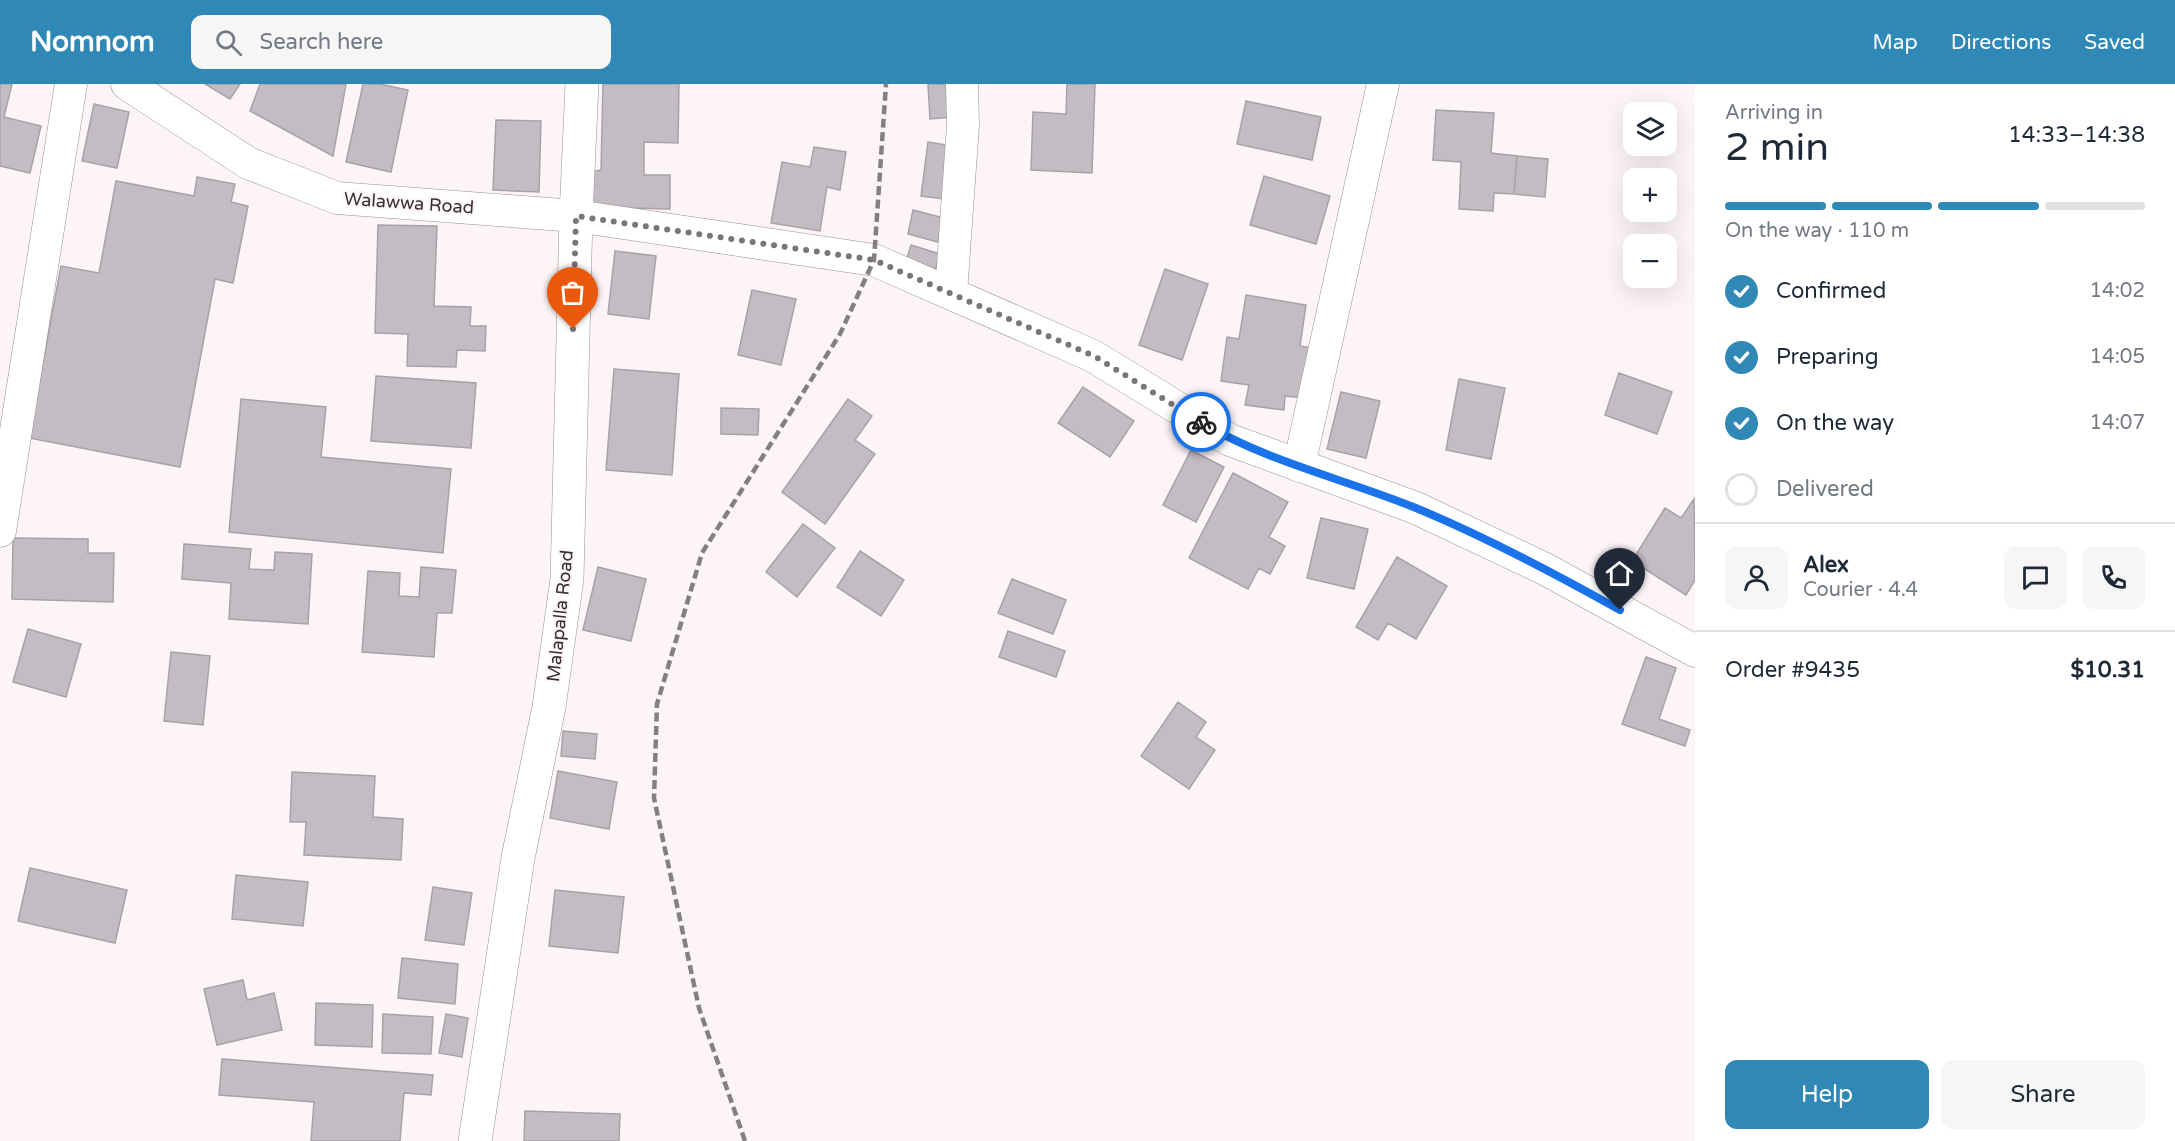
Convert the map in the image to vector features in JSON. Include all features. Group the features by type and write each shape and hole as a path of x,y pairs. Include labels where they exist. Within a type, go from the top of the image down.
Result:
{"street":[{"path":"0,531 71,84"},
{"name":"Walawwa Road","path":"127,84 248,163 337,198 576,216 874,260 1094,356 1230,440 1416,508 1545,569 1695,651"},
{"name":"Malapalla Road","path":"475,1141 518,858 549,707 567,579 576,216 582,84"},
{"path":"951,292 963,125 962,84"},
{"path":"1299,466 1383,84"}],"building":[{"path":"0,84 12,84 4,117 41,126 30,173 0,166"},
{"path":"205,84 240,84 230,99"},
{"path":"260,84 346,84 333,156 250,111"},
{"path":"363,84 380,84 408,90 391,172 346,162"},
{"path":"603,84 679,84 678,143 644,142 644,175 670,175 670,209 589,207 590,172 601,170"},
{"path":"928,84 951,84 954,117 930,119"},
{"path":"1067,84 1095,84 1092,173 1031,170 1033,112 1066,114"},
{"path":"1246,101 1321,117 1312,160 1237,144"},
{"path":"94,104 129,112 117,168 82,161"},
{"path":"1436,110 1494,113 1491,153 1517,156 1514,194 1494,193 1493,211 1459,209 1461,162 1433,160"},
{"path":"496,120 541,121 539,192 493,190"},
{"path":"928,142 959,147 952,200 921,196"},
{"path":"814,147 846,152 840,190 827,187 820,231 771,223 782,162 810,167"},
{"path":"1517,156 1548,159 1545,197 1514,194"},
{"path":"1264,176 1330,196 1316,244 1250,225"},
{"path":"197,177 235,184 231,202 248,206 233,283 215,279 180,467 29,438 61,266 99,273 116,181 194,196"},
{"path":"913,210 944,218 938,242 908,234"},
{"path":"378,225 437,226 434,306 471,307 470,326 486,326 485,351 457,350 456,367 407,366 408,334 375,333"},
{"path":"911,245 940,254 934,273 905,264"},
{"path":"615,251 656,256 649,319 608,314"},
{"path":"1165,269 1208,284 1182,360 1139,345"},
{"path":"752,290 796,299 781,365 738,355"},
{"path":"1246,295 1306,305 1300,346 1312,348 1304,398 1285,396 1284,410 1245,405 1249,385 1221,381 1227,337 1239,339"},
{"path":"614,369 679,374 672,475 606,470"},
{"path":"1619,373 1672,392 1657,434 1605,415"},
{"path":"376,376 476,383 471,448 371,441"},
{"path":"1459,379 1505,388 1491,459 1446,450"},
{"path":"1083,387 1134,421 1110,457 1058,423"},
{"path":"1341,392 1380,401 1366,458 1327,449"},
{"path":"241,399 326,407 321,457 451,469 443,553 229,532"},
{"path":"848,399 872,416 855,440 875,454 825,524 782,492"},
{"path":"721,408 759,409 758,435 721,434"},
{"path":"1191,450 1224,467 1196,522 1163,505"},
{"path":"1233,473 1288,502 1269,537 1285,546 1270,574 1259,568 1248,589 1189,558"},
{"path":"1694,499 1695,580 1686,595 1632,561 1665,508 1681,518"},
{"path":"1321,518 1368,529 1354,589 1307,578"},
{"path":"803,524 835,548 797,597 766,572"},
{"path":"13,538 88,539 88,553 114,553 113,602 12,599"},
{"path":"184,544 251,549 249,569 274,570 275,552 312,554 308,624 229,619 231,583 182,579"},
{"path":"860,551 904,580 881,616 837,587"},
{"path":"1397,557 1447,586 1416,639 1388,623 1378,640 1356,627"},
{"path":"421,567 456,570 452,613 437,613 434,657 362,652 368,571 400,573 399,596 419,597"},
{"path":"598,567 646,579 631,641 583,630"},
{"path":"1012,579 1066,600 1053,634 998,613"},
{"path":"28,629 81,644 66,697 13,682"},
{"path":"1008,631 1065,651 1056,677 999,657"},
{"path":"171,652 210,656 203,725 164,721"},
{"path":"1646,657 1676,668 1659,719 1690,730 1685,746 1622,724"},
{"path":"1178,702 1206,722 1196,737 1215,750 1189,789 1141,756"},
{"path":"563,731 597,734 595,759 561,756"},
{"path":"558,771 617,782 609,829 550,818"},
{"path":"292,772 375,776 373,817 403,819 401,860 304,855 306,822 290,822"},
{"path":"30,868 127,890 115,943 18,921"},
{"path":"236,875 308,882 303,926 232,919"},
{"path":"433,887 472,893 464,945 425,940"},
{"path":"555,890 624,897 618,953 549,946"},
{"path":"402,958 458,964 455,1004 398,998"},
{"path":"243,980 247,1000 274,993 282,1030 217,1045 204,989"},
{"path":"316,1003 373,1005 372,1047 315,1045"},
{"path":"383,1014 433,1017 431,1054 382,1053"},
{"path":"446,1014 468,1018 462,1057 439,1053"},
{"path":"222,1059 433,1075 431,1095 404,1093 400,1141 311,1141 314,1102 219,1095"},
{"path":"525,1111 620,1114 619,1141 524,1141"}],"railway":[{"path":"745,1141 699,1008 654,798 657,704 702,553 840,334 874,260 886,84"}],"way so far":[{"path":"573,329 576,216 874,260 1094,356 1201,422"}],"route":[{"path":"1201,422 1230,440 1416,508 1545,569 1620,610"}]}
